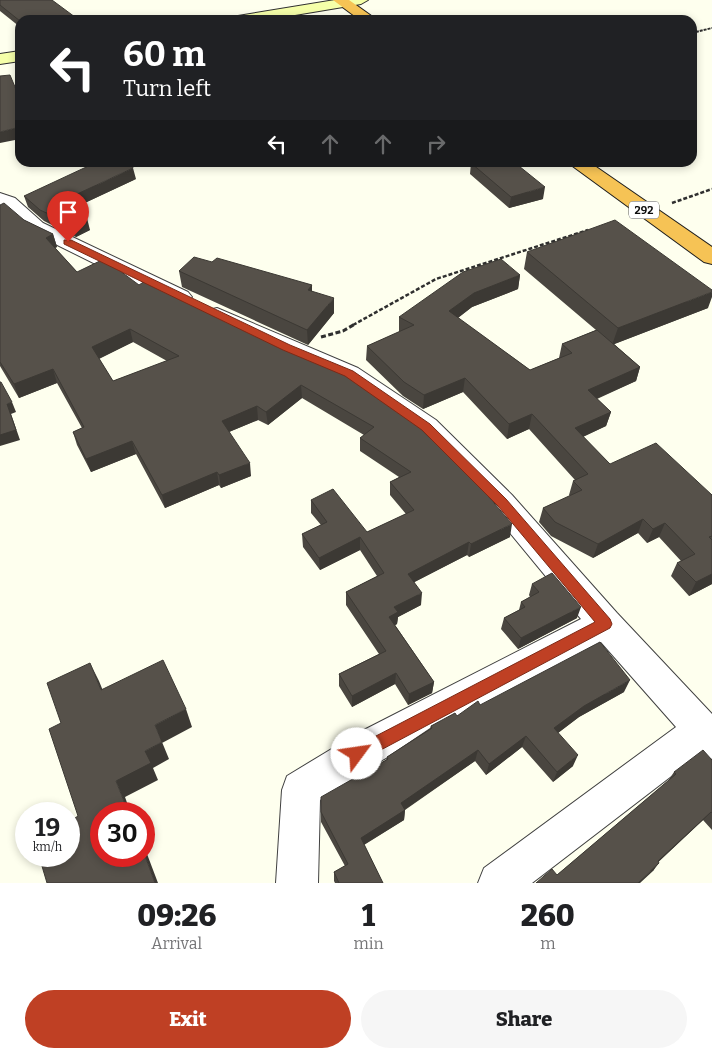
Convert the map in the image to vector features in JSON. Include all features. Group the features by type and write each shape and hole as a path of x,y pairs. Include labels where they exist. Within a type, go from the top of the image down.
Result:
{"highway":[{"path":"342,1 363,15"},
{"name":"292","path":"583,167 712,257"}],"street":[{"path":"265,15 342,1 360,0"},
{"path":"0,59 15,57"},
{"path":"0,199 8,202 36,226 123,270 286,348 349,374 426,427 502,503 605,624 707,736 499,883"},
{"path":"297,883 301,790 371,746 605,624"}],"path":[{"path":"697,32 712,28"},
{"path":"646,211 712,189"},
{"path":"286,348 343,331 436,279 592,228"}],"building":[{"path":"0,0 52,0 72,15 15,15 15,17 0,5"},
{"path":"10,75 15,87 15,128 0,132 0,76"},
{"path":"86,167 133,168 60,202 87,218 73,225 40,210 24,196"},
{"path":"476,167 520,167 545,187 511,197"},
{"path":"4,203 24,220 53,234 46,238 77,272 104,259 139,285 145,281 161,287 275,343 320,361 361,384 408,417 477,483 512,524 471,544 469,542 408,574 422,593 394,607 398,612 389,617 434,682 409,694 396,673 352,696 339,674 386,651 346,592 384,573 360,537 319,558 302,534 327,522 311,500 333,489 367,532 414,510 390,482 411,472 360,438 374,427 301,385 266,412 257,406 222,421 250,463 219,475 217,472 162,495 132,441 86,459 73,432 84,427 53,369 14,384 0,362 0,205","holes":["130,329 179,356 113,381 92,347"]},
{"path":"615,220 712,290 712,292 618,328 527,252"},
{"path":"194,257 212,262 217,258 312,285 308,290 334,298 307,330 179,271"},
{"path":"501,259 520,275 474,293 449,311 530,370 572,353 562,344 597,330 640,367 588,390 611,412 575,428 610,464 656,443 712,495 712,536 709,537 712,540 712,574 696,582 677,563 695,554 665,523 653,529 643,519 598,544 555,522 543,508 582,490 573,481 588,474 532,414 509,424 465,378 424,395 404,382 367,346 414,325 399,317 463,272"},
{"path":"0,382 12,402 7,404 16,430 0,435"},
{"path":"552,573 581,607 521,638 504,618 525,607 521,602 539,592 532,584"},
{"path":"600,642 630,680 584,706 554,728 578,755 557,772 526,736 489,764 478,750 401,803 405,810 361,838 383,883 339,883 334,872 348,864 321,812 321,797 388,759 387,757 432,728 431,726 455,713 457,716 478,701 480,705"},
{"path":"163,660 186,709 155,725 162,742 145,751 151,763 116,781 124,802 90,802 90,867 149,867 155,883 47,883 42,867 80,867 80,802 73,802 49,729 61,723 47,683 90,663 101,690"},
{"path":"703,750 712,760 712,813 658,861 659,863 638,883 536,883 552,869 557,875 676,774 674,772"}],"route":[{"path":"68,242 286,348 349,374 426,427 502,503 605,624 357,754"}]}
